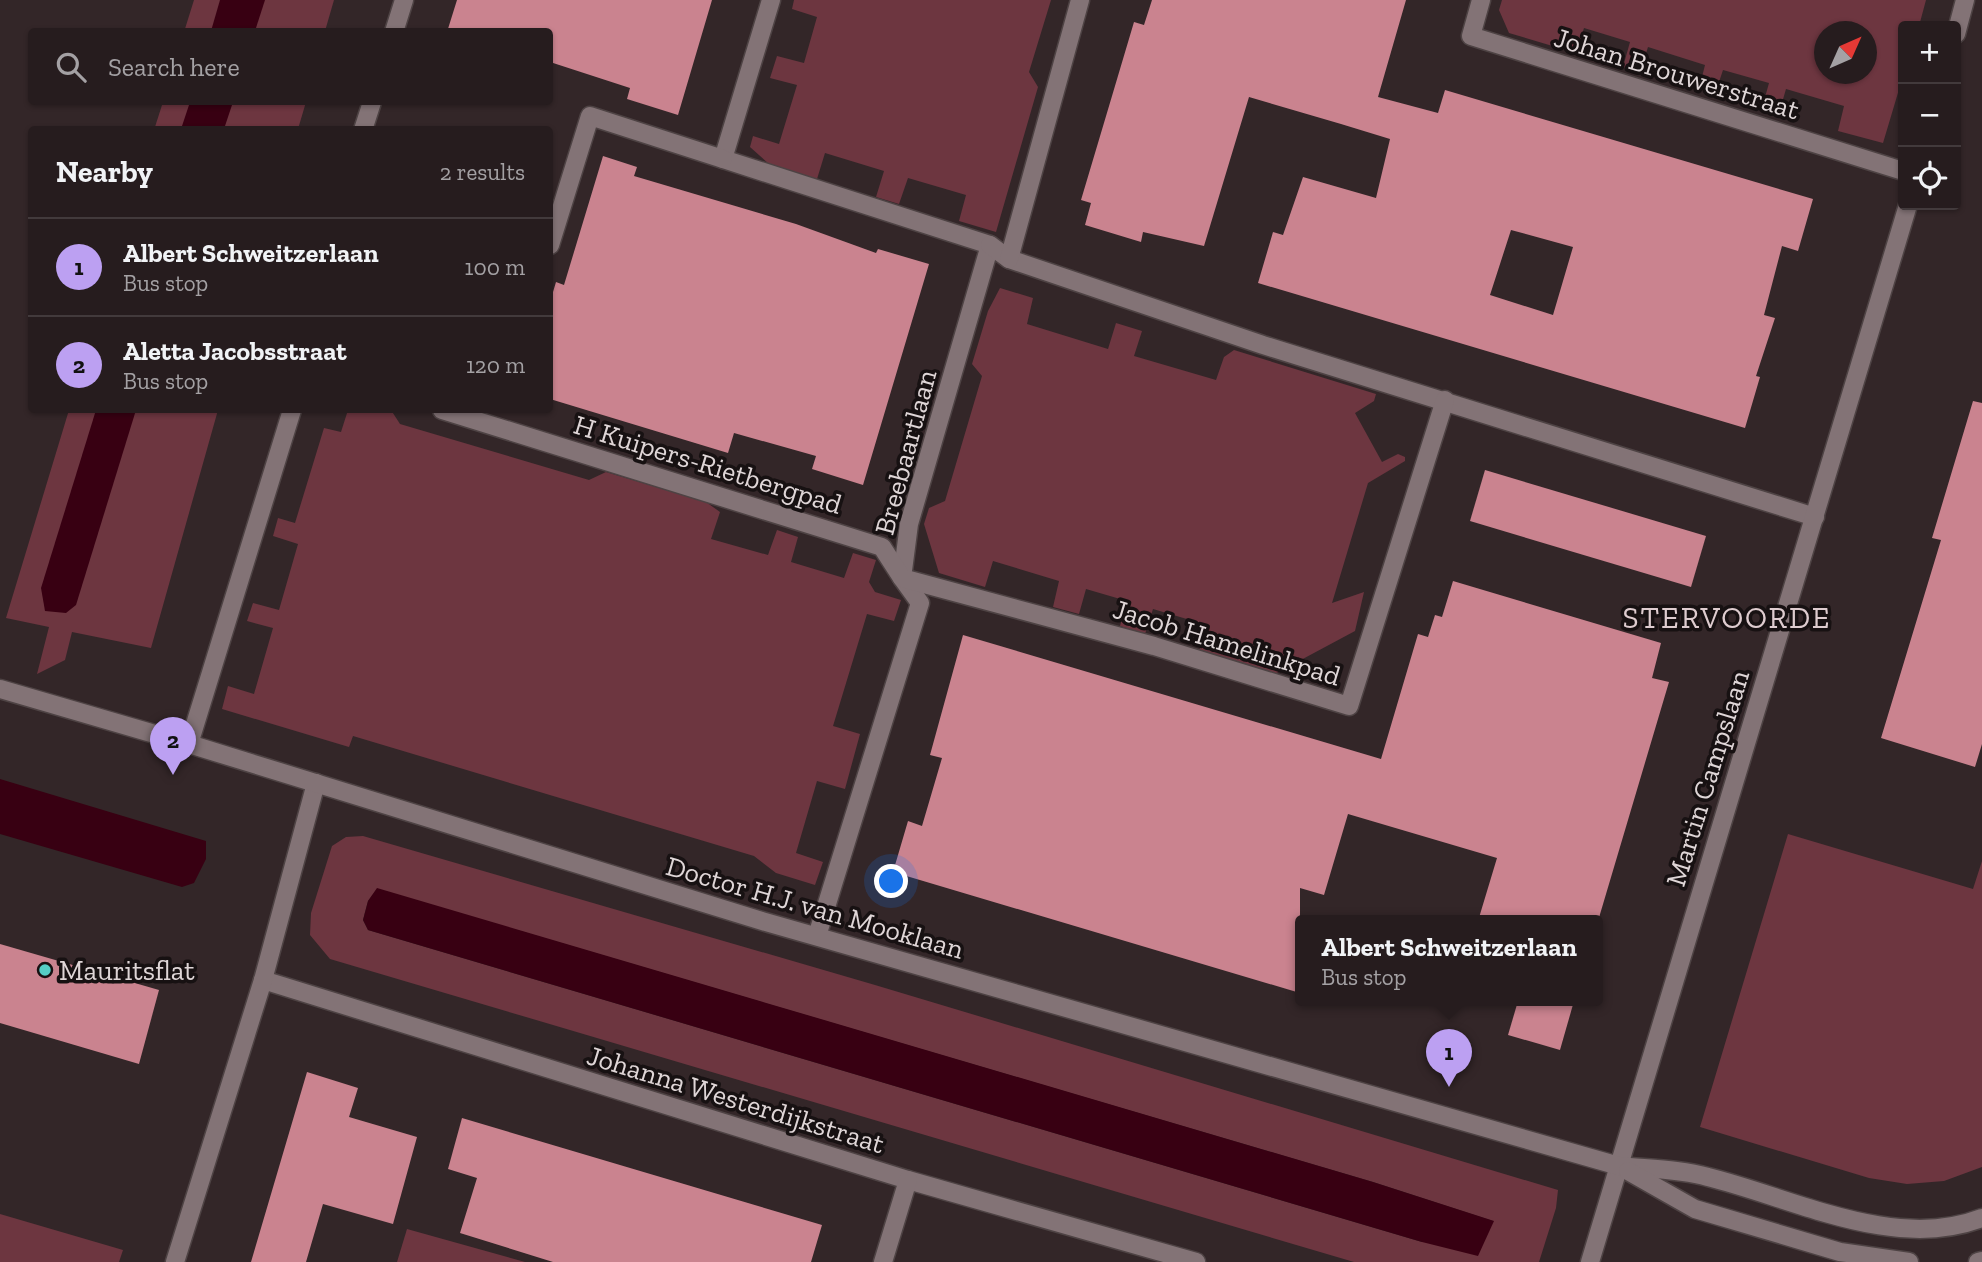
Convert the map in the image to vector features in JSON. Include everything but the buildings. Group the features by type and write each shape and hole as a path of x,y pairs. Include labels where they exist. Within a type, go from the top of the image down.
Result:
{"street":[{"path":"395,28 404,0"},
{"path":"723,159 772,0"},
{"path":"1009,259 1080,0"},
{"name":"Johan Brouwerstraat","path":"1481,0 1471,36 1898,168"},
{"path":"1959,21 1965,0"},
{"path":"364,126 371,105"},
{"path":"553,236 590,116 990,245 1009,259 1224,332 1815,517"},
{"name":"Martin Campslaan","path":"1590,1262 1907,210"},
{"name":"Breebaartlaan","path":"817,936 920,603 902,578 909,524 990,245"},
{"name":"Jacob Hamelinkpad","path":"902,578 1154,646 1349,706 1446,400"},
{"path":"189,744 291,413"},
{"name":"H Kuipers-Rietbergpad","path":"452,413 882,547 902,578"},
{"name":"Doctor H.J. van Mooklaan","path":"0,689 817,936 1619,1166 1706,1176 1851,1220 1919,1229 1958,1228 1982,1218"},
{"path":"175,1262 263,981 316,783"},
{"name":"Johanna Westerdijkstraat","path":"263,981 908,1180 1196,1262"},
{"name":"Doctor H.J. van Mooklaan","path":"1619,1166 1695,1209 1840,1252 1909,1262"},
{"path":"883,1262 908,1180"}],"shaded area":[{"path":"194,0 334,0 326,28 185,28"},
{"path":"220,0 265,0 256,28 212,28"},
{"path":"794,0 1051,0 1029,72 1038,87 996,232 959,221 966,195 908,178 899,204 876,197 884,171 825,153 817,179 770,165 750,147 753,136 779,144 797,85 770,78 777,56 804,63 817,17 792,9"},
{"path":"1502,0 1926,0 1920,21 1898,21 1898,93 1883,143 1838,131 1844,106 1786,89 1779,113 1762,108 1769,83 1723,70 1715,94 1699,89 1705,65 1648,47 1640,72 1623,67 1630,42 1584,28 1576,53 1509,33 1499,10"},
{"path":"162,105 305,105 299,126 155,126"},
{"path":"189,105 232,105 225,126 182,126"},
{"path":"1000,288 1033,298 1027,324 1108,349 1116,323 1142,331 1134,356 1216,380 1224,357 1234,350 1376,394 1374,401 1355,413 1382,462 1398,454 1405,457 1405,461 1368,483 1332,603 1364,592 1355,631 1269,677 1199,651 1207,625 1153,609 1145,634 1120,626 1127,601 1086,589 1079,614 1053,607 1059,581 993,561 985,587 939,573 924,524 929,508 945,501 982,376 972,364 988,311"},
{"path":"68,413 217,413 151,648 72,632 65,660 37,674 49,627 6,618"},
{"path":"95,413 135,413 76,605 66,613 45,611 41,588"},
{"path":"347,413 393,413 400,424 589,480 606,472 706,502 720,512 711,539 768,555 777,530 798,537 791,562 844,578 853,553 876,560 869,582 875,592 901,600 894,621 867,614 833,726 860,734 845,789 817,781 796,853 823,862 815,885 776,873 754,856 353,736 349,747 222,709 228,686 254,694 273,628 247,621 253,603 279,610 298,544 273,536 278,518 295,523 324,428 341,432"},
{"path":"0,779 206,841 206,859 194,883 182,887 0,834"},
{"path":"1788,834 1973,889 1982,861 1982,1167 1944,1181 1907,1184 1869,1178 1700,1127"},
{"path":"363,836 875,985 1558,1190 1556,1208 1539,1262 1354,1262 330,959 310,935 311,913 332,846 346,837","holes":["377,889 1373,1182 1493,1221 1422,1242 368,930 363,920 368,901"]},
{"path":"377,888 1373,1182 1494,1221 1478,1256 1422,1242 368,930 363,920 368,901"},
{"path":"0,1214 123,1250 119,1262 0,1262"},
{"path":"407,1229 525,1262 397,1262"}],"place":[{"name":"Aletta Jacobsstraat","path":"173,775"},
{"name":"Mauritsflat","path":"45,970"},
{"name":"Albert Schweitzerlaan","path":"1449,1087"}],"district":[{"name":"STERVOORDE","path":"1727,618"}]}
